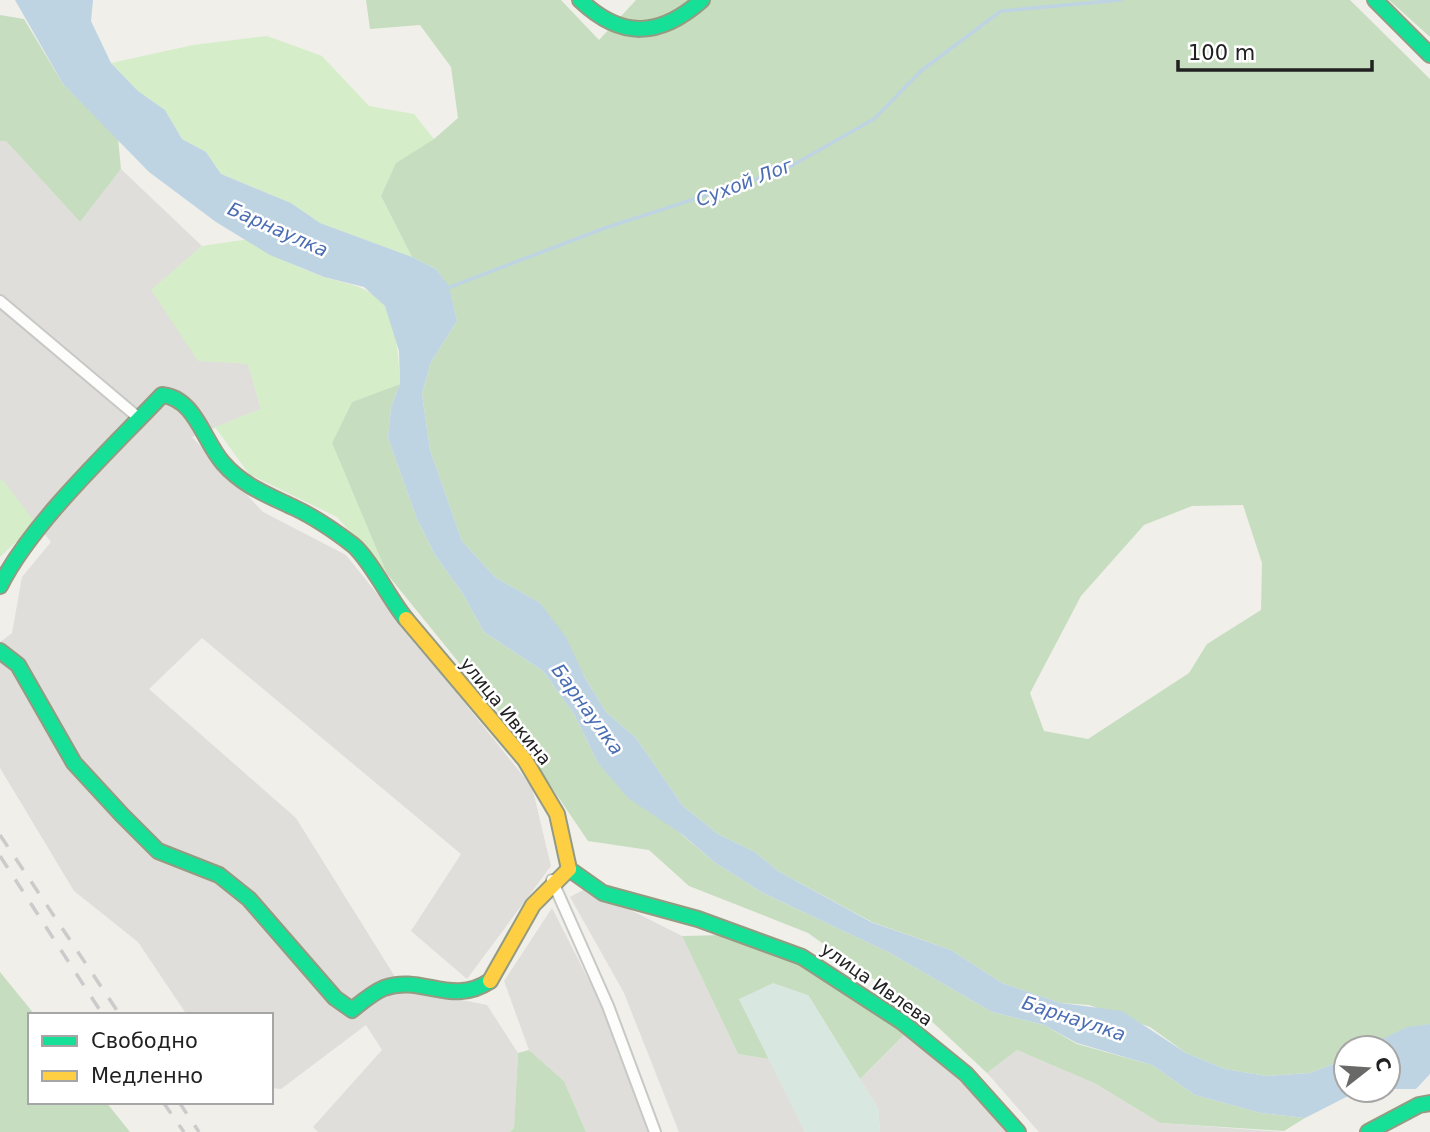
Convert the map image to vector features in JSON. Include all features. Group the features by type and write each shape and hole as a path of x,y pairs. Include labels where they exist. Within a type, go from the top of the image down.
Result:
{"street":[{"path":"580,0 612,27 638,32 661,26 702,0"},
{"path":"1375,0 1430,55"},
{"path":"0,301 140,419"},
{"name":"улица Ивкина","path":"0,586 17,558 140,419 162,395 174,396 185,402 206,442 224,465 250,488 298,509 356,547 393,604 525,760 557,814 569,869"},
{"path":"0,651 18,665 74,763 122,815 158,851 219,875 249,899 335,998 352,1010 385,987 455,994 472,993 484,987 492,980 523,916 552,880 569,869"},
{"name":"улица Ивлева","path":"569,869 603,893 698,919 802,957 852,986 913,1030 966,1074 1018,1132"},
{"path":"552,880 608,1006 655,1132"},
{"path":"1368,1132 1419,1105 1430,1103"}],"shaded area":[{"path":"0,141 6,141 80,222 121,169 202,246 152,290 248,363 261,409 192,437 263,512 346,555 532,787 551,866 467,979 411,931 461,854 202,638 149,689 296,818 402,988 487,1005 518,1053 514,1128 510,1132 318,1132 313,1127 382,1050 366,1025 281,1089 273,1088 273,1013 186,1013 138,942 74,891 0,768 0,642 12,633 22,577 51,542 0,480"},
{"path":"587,888 682,936 738,1054 769,1059 805,1132 679,1132 624,993 570,897"},
{"path":"552,908 604,1010 653,1132 586,1132 564,1081 529,1050 504,981"},
{"path":"773,983 808,995 878,1108 880,1132 805,1132 739,999"},
{"path":"910,1029 1018,1132 880,1132 878,1108 860,1079"},
{"path":"1017,1050 1096,1084 1160,1123 1284,1132 1039,1132 987,1073"}],"green space":[{"path":"366,0 561,0 599,40 636,0 1350,0 1430,79 1430,1024 1397,1034 1332,1034 1332,1064 1310,1073 1266,1076 1225,1069 1186,1053 1150,1027 1089,1005 1061,1003 1002,983 951,950 872,922 778,871 755,852 718,834 683,806 636,738 606,712 540,603 495,577 462,541 430,450 422,394 431,362 457,321 449,287 436,269 412,257 381,196 396,163 434,139 458,118 451,67 420,25 370,29","holes":["1243,505 1262,563 1261,610 1207,644 1189,673 1088,739 1044,731 1030,693 1081,596 1144,525 1192,506"]},
{"path":"1389,0 1430,0 1430,37"},
{"path":"0,15 24,19 63,84 118,138 121,169 80,222 6,141 0,141"},
{"path":"267,36 322,56 369,106 414,114 434,139 397,163 381,196 412,257 320,223 291,203 221,174 206,152 182,139 165,110 138,91 111,63 193,45"},
{"path":"249,239 293,264 370,293 384,305 392,322 400,384 352,402 332,443 387,574 337,517 249,474 215,427 261,409 248,364 198,361 151,290 202,246"},
{"path":"400,384 391,407 388,438 417,519 435,555 463,594 484,632 543,671 574,714 598,763 714,862 763,893 890,953 992,1012 1044,1025 1077,1044 1152,1065 1195,1095 1261,1113 1305,1118 1284,1131 1160,1123 1096,1084 1017,1050 987,1073 926,1016 808,933 689,886 649,850 588,841 508,723 387,574 332,443 352,402"},
{"path":"2,479 36,523 0,557 0,480"},
{"path":"723,935 812,962 910,1029 860,1079 808,995 739,999 769,1059 738,1054 682,936"},
{"path":"0,972 33,1013 28,1013 28,1104 108,1104 130,1132 0,1132"},
{"path":"529,1050 564,1081 586,1132 510,1132 514,1128 518,1053"}],"water":[{"name":"Барнаулка","path":"15,0 93,0 91,21 111,63 138,91 165,110 182,139 206,152 221,174 291,203 320,223 412,257 436,269 449,286 457,321 431,362 422,394 430,450 462,541 495,577 540,603 566,637 584,676 606,712 636,738 683,806 718,834 755,852 778,871 871,922 951,950 1002,983 1061,1003 1122,1011 1186,1053 1225,1069 1266,1076 1310,1073 1332,1064 1332,1104 1305,1118 1261,1113 1195,1095 1152,1065 1077,1043 1044,1025 992,1012 890,953 763,893 714,862 683,835 628,798 598,763 574,714 543,671 484,632 463,594 435,555 417,519 388,438 391,407 400,384 399,351 385,306 364,287 324,277 270,255 216,222 149,172 63,84"},
{"path":"1430,1024 1430,1074 1416,1089 1402,1089 1402,1034 1393,1034 1407,1027"}],"waterway":[{"name":"Сухой Лог","path":"445,289 605,228 784,170 874,119 921,71 1001,11 1121,0"}],"railway":[{"path":"0,835 119,1013"},
{"path":"0,856 102,1013"},
{"path":"164,1104 184,1132"},
{"path":"180,1104 199,1132"}],"traffic: fast":[{"path":"580,0 610,22 640,29 671,22 702,0"},
{"path":"1375,0 1430,55"},
{"path":"0,586 14,562 52,511 162,395 173,398 191,412 216,454 239,478 310,516 360,551 406,619"},
{"path":"0,651 18,665 74,763 122,815 158,851 219,875 249,899 335,998 352,1010 380,990 398,985 462,991 490,981"},
{"path":"569,869 603,893 698,919 802,957 902,1022 966,1074 1018,1132"},
{"path":"1368,1132 1419,1105 1430,1103"}],"traffic: slow":[{"path":"406,619 525,760 557,814 569,869"},
{"path":"490,981 533,905 569,869"}]}
